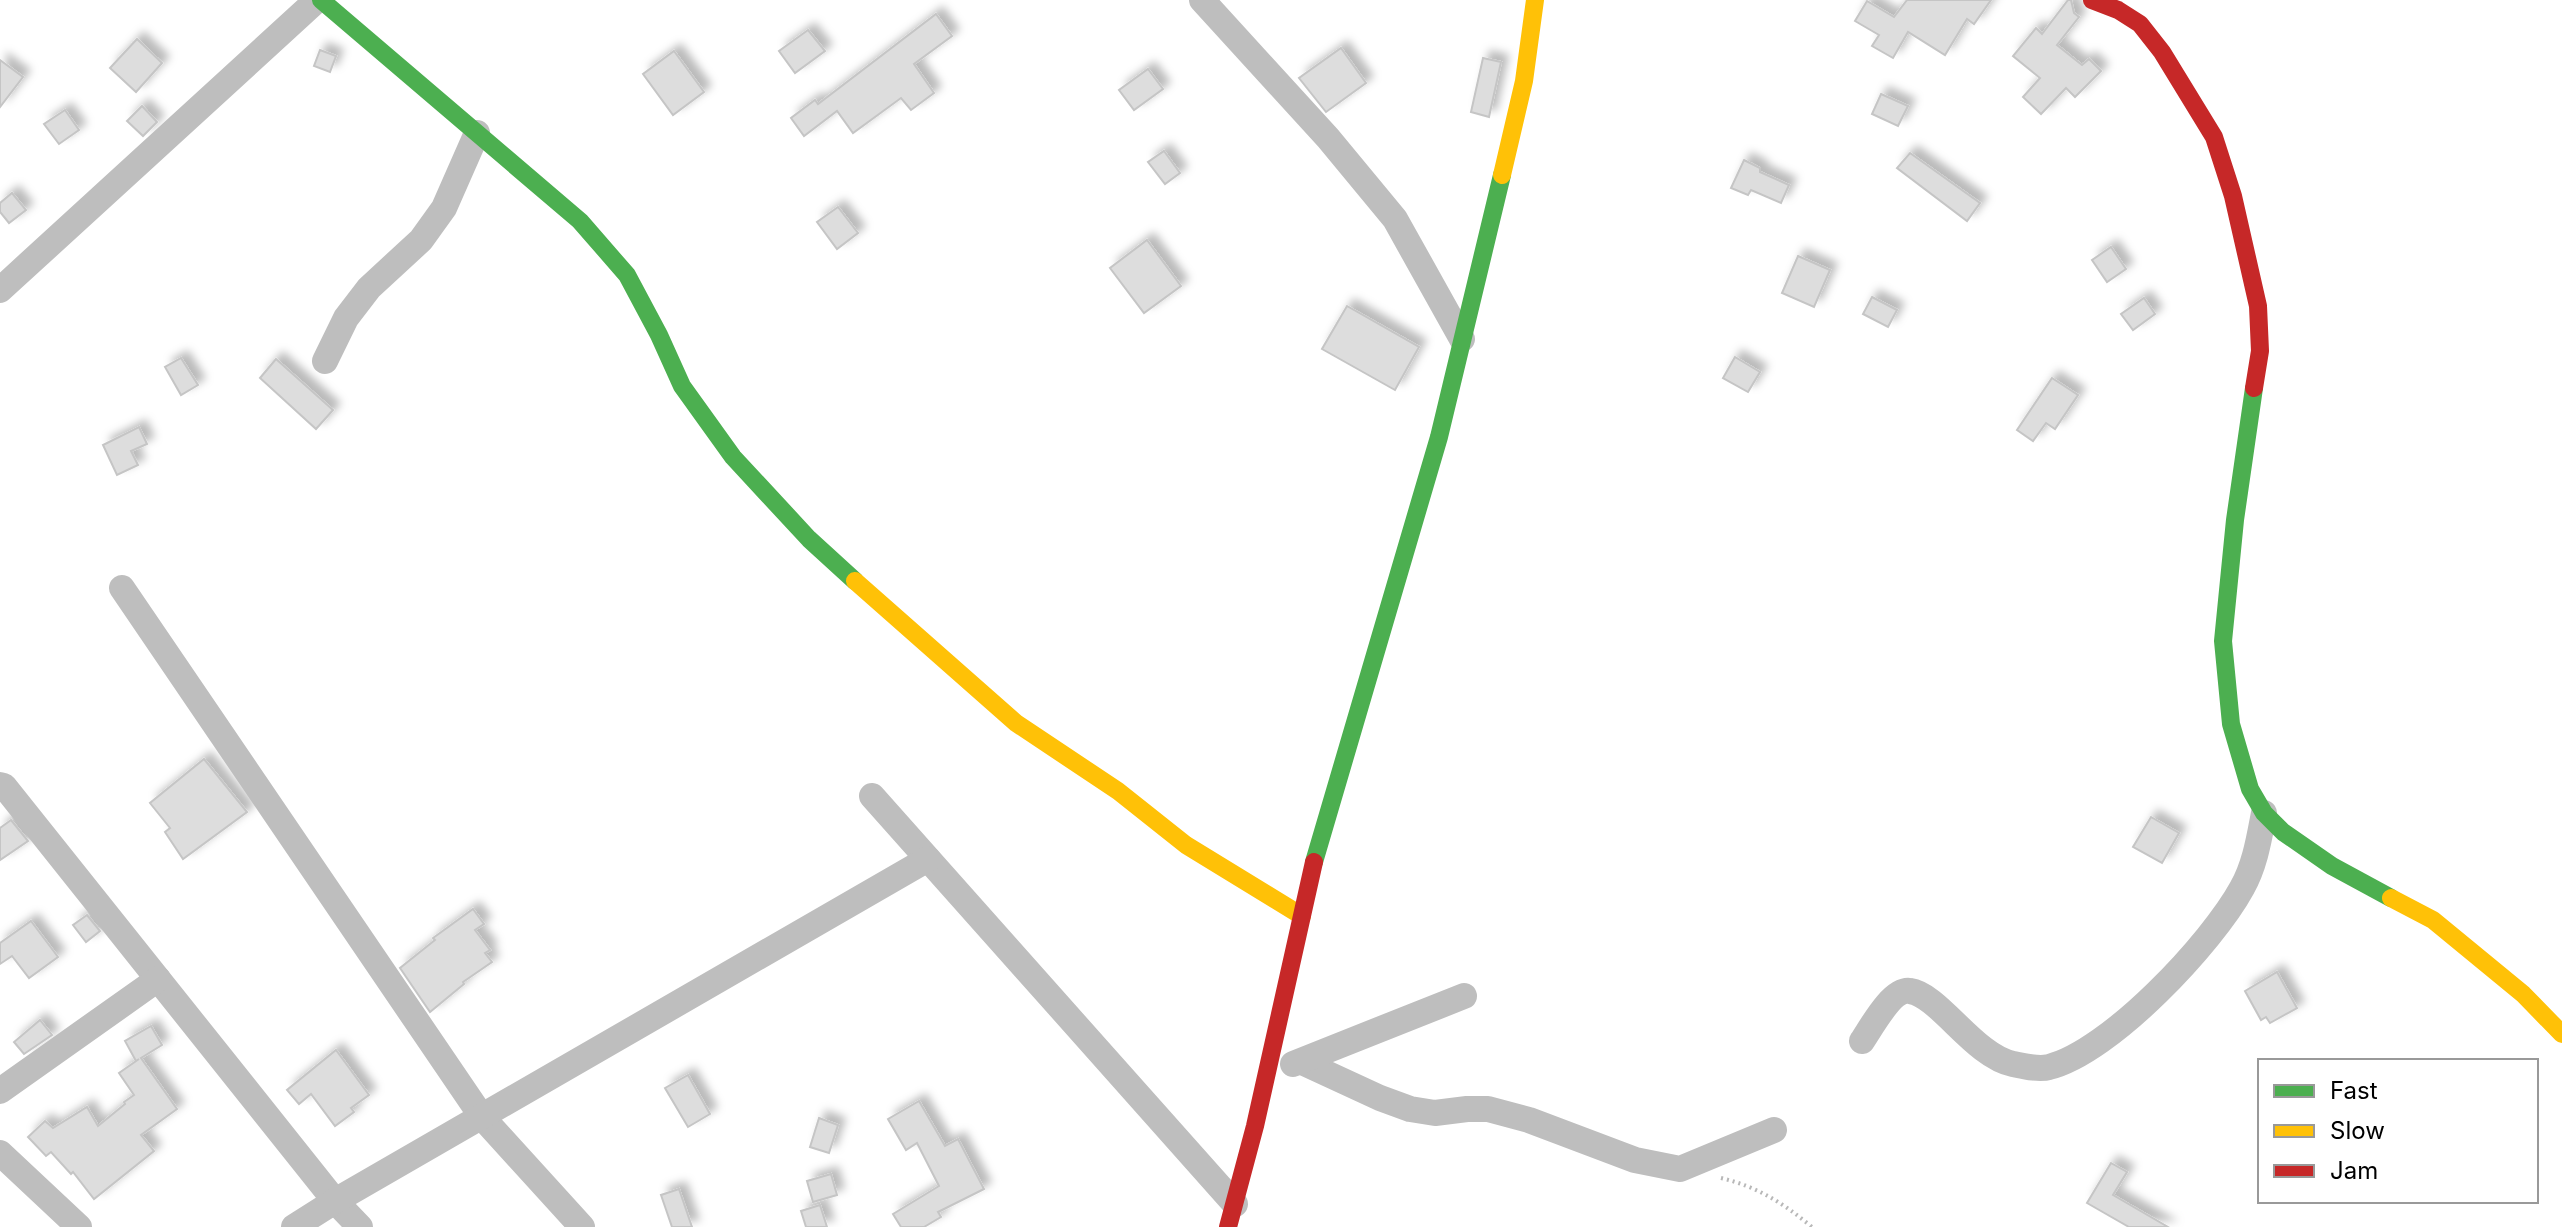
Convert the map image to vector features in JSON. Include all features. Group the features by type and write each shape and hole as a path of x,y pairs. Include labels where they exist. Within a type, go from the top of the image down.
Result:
{"street":[{"path":"0,290 319,0 580,221 627,275 682,386 733,457 820,549 894,618 1016,723 1118,791 1186,845 1302,916"},
{"path":"1202,0 1328,138 1395,219 1462,339"},
{"path":"1231,1215 1255,1126 1310,877 1439,437 1524,81 1535,0"},
{"path":"2092,0 2118,10 2140,24 2162,52 2214,137 2233,196 2258,306 2260,351 2235,520 2223,641 2231,724 2250,789 2264,813 2283,832 2332,866 2433,920 2523,994 2562,1034"},
{"path":"325,361 346,318 369,288 421,240 444,208 477,133"},
{"path":"122,588 482,1117 582,1227"},
{"path":"1,787 335,1201 360,1227"},
{"path":"872,796 1231,1215"},
{"path":"1862,1041 1888,1004 1899,993 1909,990 1922,995 1976,1044 2009,1063 2047,1068 2087,1051 2138,1012 2205,940 2242,889 2256,853 2264,813"},
{"path":"294,1227 928,859"},
{"path":"0,1091 158,979"},
{"path":"1265,1072 1302,1062 1464,996"},
{"path":"1302,1062 1410,1109 1435,1113 1488,1109 1529,1120 1635,1160 1680,1169 1774,1130"},
{"path":"0,1153 79,1227"}],"path":[{"path":"1720,1178 1747,1184 1788,1208 1812,1227"}],"building":[{"path":"1907,0 1991,0 1974,24 1967,19 1945,55 1908,32 1893,58 1872,46 1879,35 1855,21 1867,1 1894,17"},
{"path":"2071,0 2074,13 2079,17 2057,45 2082,65 2089,59 2101,71 2075,97 2066,88 2041,114 2023,97 2040,78 2013,56 2036,28 2042,34"},
{"path":"936,14 952,36 914,64 934,93 911,110 901,98 853,133 837,111 804,136 791,118 815,100 818,104"},
{"path":"808,30 825,51 795,73 779,51"},
{"path":"137,39 162,63 136,92 110,68"},
{"path":"1341,48 1366,83 1326,112 1299,78"},
{"path":"320,50 336,56 330,72 314,66"},
{"path":"674,51 704,92 673,115 643,74"},
{"path":"1483,58 1501,62 1489,117 1471,112"},
{"path":"0,60 23,77 0,107"},
{"path":"1148,69 1163,89 1134,110 1119,90"},
{"path":"1881,94 1908,106 1898,126 1872,114"},
{"path":"142,106 157,122 143,136 127,121"},
{"path":"65,110 79,130 59,144 44,124"},
{"path":"1164,151 1180,173 1165,184 1148,162"},
{"path":"1910,153 1980,203 1967,221 1897,168"},
{"path":"1744,160 1760,168 1760,172 1789,185 1781,203 1751,190 1748,195 1731,188"},
{"path":"12,193 26,210 9,223 0,212 0,203"},
{"path":"838,207 858,233 837,249 817,222"},
{"path":"1147,240 1181,286 1144,313 1110,268"},
{"path":"2111,247 2126,269 2107,282 2092,260"},
{"path":"1798,256 1830,270 1814,307 1782,293"},
{"path":"1872,297 1897,310 1888,327 1863,314"},
{"path":"2144,298 2155,314 2133,330 2121,314"},
{"path":"1347,306 1419,347 1395,390 1322,349"},
{"path":"1735,357 1760,372 1748,392 1723,378"},
{"path":"181,358 198,385 181,395 165,367"},
{"path":"276,359 333,410 316,429 260,378"},
{"path":"2052,378 2078,395 2055,429 2046,423 2033,441 2017,430"},
{"path":"139,427 147,444 131,451 138,465 117,475 103,445"},
{"path":"204,759 247,812 183,859 165,832 170,828 150,803"},
{"path":"2151,817 2179,833 2162,863 2133,847"},
{"path":"11,820 28,841 0,860 0,828"},
{"path":"473,909 484,924 475,930 490,950 485,953 492,962 463,982 430,1012 400,968 435,940 433,938"},
{"path":"87,915 100,931 86,942 73,925"},
{"path":"31,921 58,957 29,978 12,956 0,964 0,943"},
{"path":"2277,972 2297,1008 2270,1023 2266,1017 2261,1020 2245,991"},
{"path":"40,1020 52,1035 24,1054 14,1042"},
{"path":"151,1026 162,1045 141,1058 177,1109 141,1135 154,1151 94,1199 73,1172 71,1174 51,1152 46,1156 28,1137 45,1121 53,1128 87,1107 98,1126 125,1104 134,1095 119,1073 139,1059 136,1061 125,1041"},
{"path":"336,1050 369,1095 351,1108 354,1112 335,1126 311,1094 299,1104 287,1090"},
{"path":"688,1075 710,1114 688,1127 665,1088"},
{"path":"919,1101 945,1146 958,1139 984,1189 938,1212 941,1217 924,1227 901,1227 893,1214 939,1186 917,1143 906,1150 888,1119"},
{"path":"819,1118 838,1125 829,1153 810,1147"},
{"path":"2111,1163 2127,1172 2113,1195 2168,1227 2129,1227 2087,1203"},
{"path":"831,1174 837,1195 813,1202 807,1181"},
{"path":"679,1189 692,1227 672,1227 661,1195"},
{"path":"820,1205 827,1227 806,1227 801,1211"}],"traffic: fast":[{"path":"321,0 580,221 627,275 682,386 733,457 809,539 855,581"},
{"path":"1314,862 1439,437 1502,175"},
{"path":"2254,388 2235,520 2223,641 2231,724 2250,789 2264,813 2283,832 2332,866 2391,898"}],"traffic: slow":[{"path":"1502,175 1524,81 1535,0"},
{"path":"855,581 1016,723 1118,791 1186,845 1302,916"},
{"path":"2391,898 2433,920 2523,994 2562,1034"}],"traffic: jam":[{"path":"2092,0 2118,10 2140,24 2162,52 2214,137 2233,196 2258,306 2260,351 2254,388"},
{"path":"1228,1227 1255,1126 1314,862"}]}
